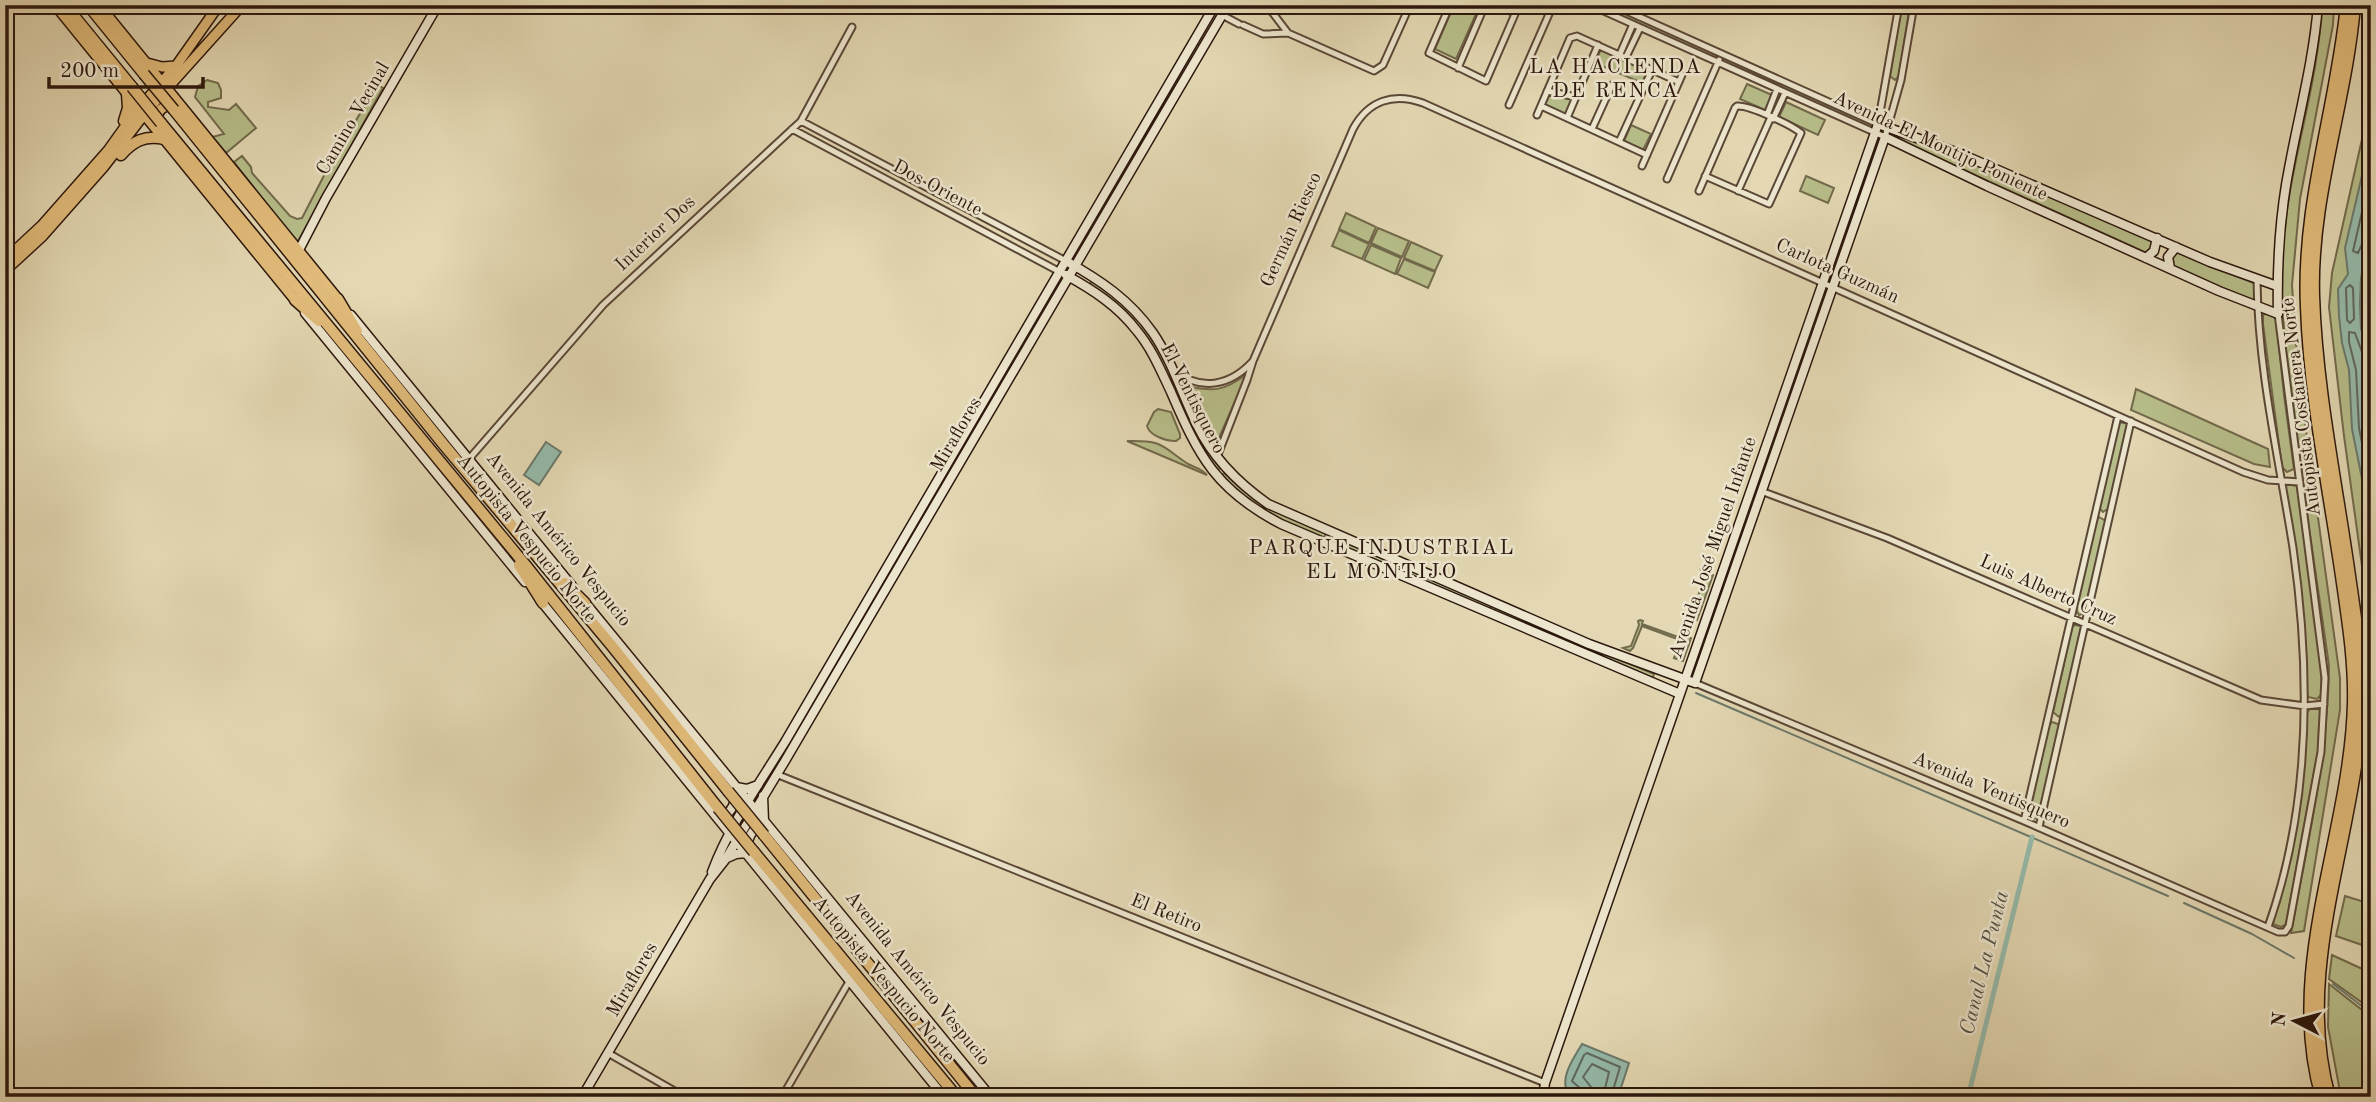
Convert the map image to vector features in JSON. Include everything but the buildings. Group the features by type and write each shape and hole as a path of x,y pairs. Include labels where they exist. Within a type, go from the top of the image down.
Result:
{"highway":[{"name":"Autopista Vespucio Norte","path":"65,5 157,124 345,345 507,542 751,852 957,1097"},
{"name":"Autopista Vespucio Norte","path":"88,5 148,69 376,361 516,533 732,789 764,835 976,1097"},
{"name":"Autopista Costanera Norte","path":"2322,1097 2310,1041 2310,979 2347,766 2353,688 2349,634 2308,344 2305,274 2312,196 2342,44 2346,5"},
{"name":"Autopista Costanera Norte","path":"2330,1097 2318,1031 2319,985 2353,788 2362,692 2358,635 2319,362 2314,279 2319,214 2347,68 2355,5"},
{"path":"117,140 127,114 130,90"},
{"path":"5,261 35,238 141,111"},
{"path":"5,270 103,167 141,111"},
{"path":"103,167 140,139 164,139"},
{"path":"5,252 35,238"},
{"path":"5,278 27,256 35,238"},
{"path":"338,299 376,361"},
{"path":"295,300 345,345"},
{"path":"516,533 585,603"},
{"path":"507,542 543,603"}],"main road":[{"path":"55,5 130,90 141,111 157,124 164,139 295,300"},
{"name":"Avenida Américo Vespucio","path":"99,5 148,69 165,86 175,105 338,299"},
{"path":"165,86 219,5"},
{"path":"141,111 242,5"},
{"path":"130,90 141,89 150,79 148,69 176,66"},
{"path":"157,124 161,109 175,105"}],"street":[{"name":"Camino Vecinal","path":"299,250 326,198 438,5"},
{"name":"Miraflores","path":"582,1097 751,806 758,785 1064,274 1148,120 1215,5"},
{"name":"Miraflores","path":"1070,263 1158,127 1228,5"},
{"path":"1259,5 1272,12 1288,33"},
{"path":"1222,15 1263,34 1288,33 1376,71 1383,65 1410,5"},
{"path":"1450,5 1429,53 1486,81 1515,14 1501,5"},
{"path":"1458,68 1485,5"},
{"path":"1509,104 1553,5"},
{"name":"Avenida El Montijo Poniente","path":"1590,5 1876,133 1887,132 1987,186 2258,308 2278,314"},
{"path":"1613,5 1878,124 1887,132 1961,154 2176,247 2277,286"},
{"name":"Avenida José Miguel Infante","path":"1695,683 1803,373 1876,133 1899,5"},
{"name":"Avenida José Miguel Infante","path":"1543,1097 1545,1083 1794,370 1887,132 1901,80 1914,5"},
{"path":"2318,5 2282,211 2277,286 2278,314 2323,654 2324,704"},
{"path":"1620,54 1633,24"},
{"name":"Interior Dos","path":"469,458 603,305 801,121 852,27"},
{"path":"1626,57 1640,28"},
{"path":"1537,115 1573,36 1620,54 1679,82"},
{"path":"1567,118 1598,45"},
{"path":"1667,179 1722,54"},
{"path":"1619,142 1652,70"},
{"path":"1642,166 1682,75"},
{"path":"1886,77 1893,82 1901,80"},
{"path":"1592,129 1612,85"},
{"path":"1770,117 1777,89"},
{"path":"1547,91 1576,97"},
{"path":"1738,191 1770,117 1785,93"},
{"name":"Carlota Guzmán","path":"1364,113 1385,99 1418,101 2243,472 2268,480 2300,482"},
{"path":"1699,191 1705,176 1736,107 1741,105 1801,133 1772,201 1766,204 1705,176"},
{"path":"1541,106 1647,155"},
{"name":"Germán Riesco","path":"1217,458 1252,361 1353,129 1364,113"},
{"path":"1148,120 1158,127"},
{"name":"Dos Oriente","path":"801,121 1070,263"},
{"name":"Dos Oriente","path":"792,129 1064,274"},
{"path":"2146,258 2154,251 2157,238"},
{"path":"2170,268 2168,257 2176,247"},
{"name":"El Ventisquero","path":"1070,263 1118,294 1143,320 1158,341 1198,427 1217,458 1248,491 1268,504 1329,532 1684,681"},
{"name":"El Ventisquero","path":"1064,274 1105,299 1125,316 1139,333 1154,356 1196,447 1223,484 1259,512 1680,694"},
{"path":"1083,286 1090,275"},
{"path":"2257,280 2263,369 2297,581 2305,706 2302,763 2292,835 2281,888 2268,927"},
{"name":"Avenida Américo Vespucio","path":"338,299 469,458 732,789 764,821 991,1097"},
{"path":"295,300 719,819 751,852 944,1097"},
{"path":"1172,368 1191,380 1215,384 1233,377 1252,361"},
{"name":"Miraflores","path":"751,806 776,774 1010,365"},
{"path":"1794,370 1799,369 1803,373"},
{"path":"2024,821 2118,416"},
{"path":"2039,827 2131,421"},
{"name":"Luis Alberto Cruz","path":"1761,491 1887,538 2261,700 2305,706 2324,704"},
{"path":"2095,514 2110,517"},
{"path":"1325,542 1329,532"},
{"path":"1492,614 1496,604"},
{"path":"1697,645 1707,649"},
{"path":"1656,684 1661,672"},
{"name":"Avenida Ventisquero","path":"1684,681 1695,683 2039,827 2278,932 2285,932 2290,926 2319,763 2324,704"},
{"path":"2048,719 2063,723"},
{"name":"El Retiro","path":"776,774 1545,1083"},
{"path":"719,819 725,816 733,805 736,797 732,789 747,789 758,785"},
{"path":"751,852 748,839 764,821 763,793"},
{"name":"Miraflores","path":"710,878 725,860 734,836"},
{"path":"725,860 736,853 751,852"},
{"path":"782,1097 850,980"},
{"path":"608,1053 685,1097"}],"green space":[{"path":"1454,5 1480,5 1456,59 1435,49"},
{"path":"1596,5 1608,5 1716,53 1716,57 1711,57"},
{"path":"1902,5 1910,5 1899,76 1895,80 1890,76"},
{"path":"2322,5 2334,5 2333,25 2300,199 2292,285 2298,372 2340,678 2340,710 2304,931 2291,933 2321,767 2329,666 2287,364 2282,262 2289,197 2314,70"},
{"path":"1601,49 1648,70 1642,83 1595,63"},
{"path":"1723,58 1874,124 1873,129 1723,62"},
{"path":"207,80 218,83 221,90 221,98 208,102 208,107 229,110 236,104 256,128 226,153 212,137 224,134 195,97 198,86"},
{"path":"1747,84 1772,95 1765,110 1740,99"},
{"path":"377,85 383,88 297,243 234,162 242,156 251,167 252,173 290,216 302,218 330,164"},
{"path":"1549,93 1573,99 1566,115 1544,105"},
{"path":"2371,99 2371,631 2329,307 2332,273"},
{"path":"1786,102 1825,120 1818,135 1779,117"},
{"path":"1631,125 1651,134 1643,150 1624,141"},
{"path":"1891,131 1951,153 2150,238 2153,242 2149,254 1889,136"},
{"path":"1881,139 1835,274 1832,275 1830,272 1876,140"},
{"path":"1806,176 1834,188 1828,203 1800,191"},
{"path":"1346,213 1376,227 1369,243 1339,229"},
{"path":"1378,228 1409,241 1402,257 1371,243"},
{"path":"1339,230 1369,244 1362,259 1332,246"},
{"path":"1411,242 1442,256 1435,271 1404,258"},
{"path":"1371,245 1401,258 1395,274 1364,260"},
{"path":"2177,252 2254,283 2255,302 2170,265"},
{"path":"1404,259 1435,272 1428,288 1397,274"},
{"path":"1093,280 1126,308 1154,341 1197,431 1220,468 1215,472 1154,351 1089,285"},
{"path":"2265,313 2276,317 2294,469 2287,472 2282,467 2263,324"},
{"path":"1007,366 1012,369 755,805 751,801"},
{"path":"1247,374 1215,447 1187,386 1218,389"},
{"path":"2136,389 2268,449 2270,467 2254,464 2131,410"},
{"path":"1158,409 1171,412 1180,434 1176,441 1159,437 1149,430 1147,426"},
{"path":"2120,422 2127,424 2127,428 2109,508 2103,512 2099,508"},
{"path":"1127,441 1161,445 1207,475"},
{"path":"1224,473 1252,497 1326,533 1324,539 1280,520 1249,502 1220,477"},
{"path":"1763,473 1704,646 1701,642 1759,475"},
{"path":"2284,486 2297,486 2313,589 2322,694 2317,699 2308,697 2307,694 2302,603"},
{"path":"2099,517 2106,521 2085,613 2079,615 2076,610 2096,520"},
{"path":"1330,536 1492,605 1490,611 1328,541"},
{"path":"1701,570 1713,575 1697,620 1691,618 1704,578"},
{"path":"1496,606 1654,674 1652,680 1494,612"},
{"path":"1640,620 1643,621 1642,624 1678,637 1680,634 1691,638 1683,661 1674,658 1680,640 1642,626 1633,648 1630,651 1623,648 1631,646"},
{"path":"2074,625 2081,626 2082,630 2063,713 2059,717 2053,712"},
{"path":"2310,709 2321,711 2318,751 2286,924 2281,927 2273,924 2293,844 2306,714"},
{"path":"2052,722 2058,724 2059,728 2039,816 2032,820 2029,813 2048,726"},
{"path":"2345,896 2368,903 2371,907 2371,948 2336,936"},
{"path":"2332,955 2371,973 2371,1009 2329,979"},
{"path":"2329,984 2371,1017 2371,1097 2341,1097 2328,1027"}],"water":[{"path":"2371,137 2371,231 2361,278 2360,304 2361,329 2371,357 2371,537 2352,429 2349,370 2342,343 2338,289 2348,274 2345,248"},
{"path":"546,442 561,452 539,485 524,475"},
{"path":"1582,1044 1629,1063 1618,1097 1582,1097 1566,1088 1567,1071"}],"waterway":[{"path":"1696,693 2168,896"},
{"name":"Canal La Punta","path":"1968,1097 2032,837"},
{"path":"2184,903 2252,934 2294,958"},
{"path":"2333,984 2371,1013"}],"district":[{"name":"LA HACIENDA DE RENCA","path":"1616,79"},
{"name":"PARQUE INDUSTRIAL EL MONTIJO","path":"1382,560"}]}
